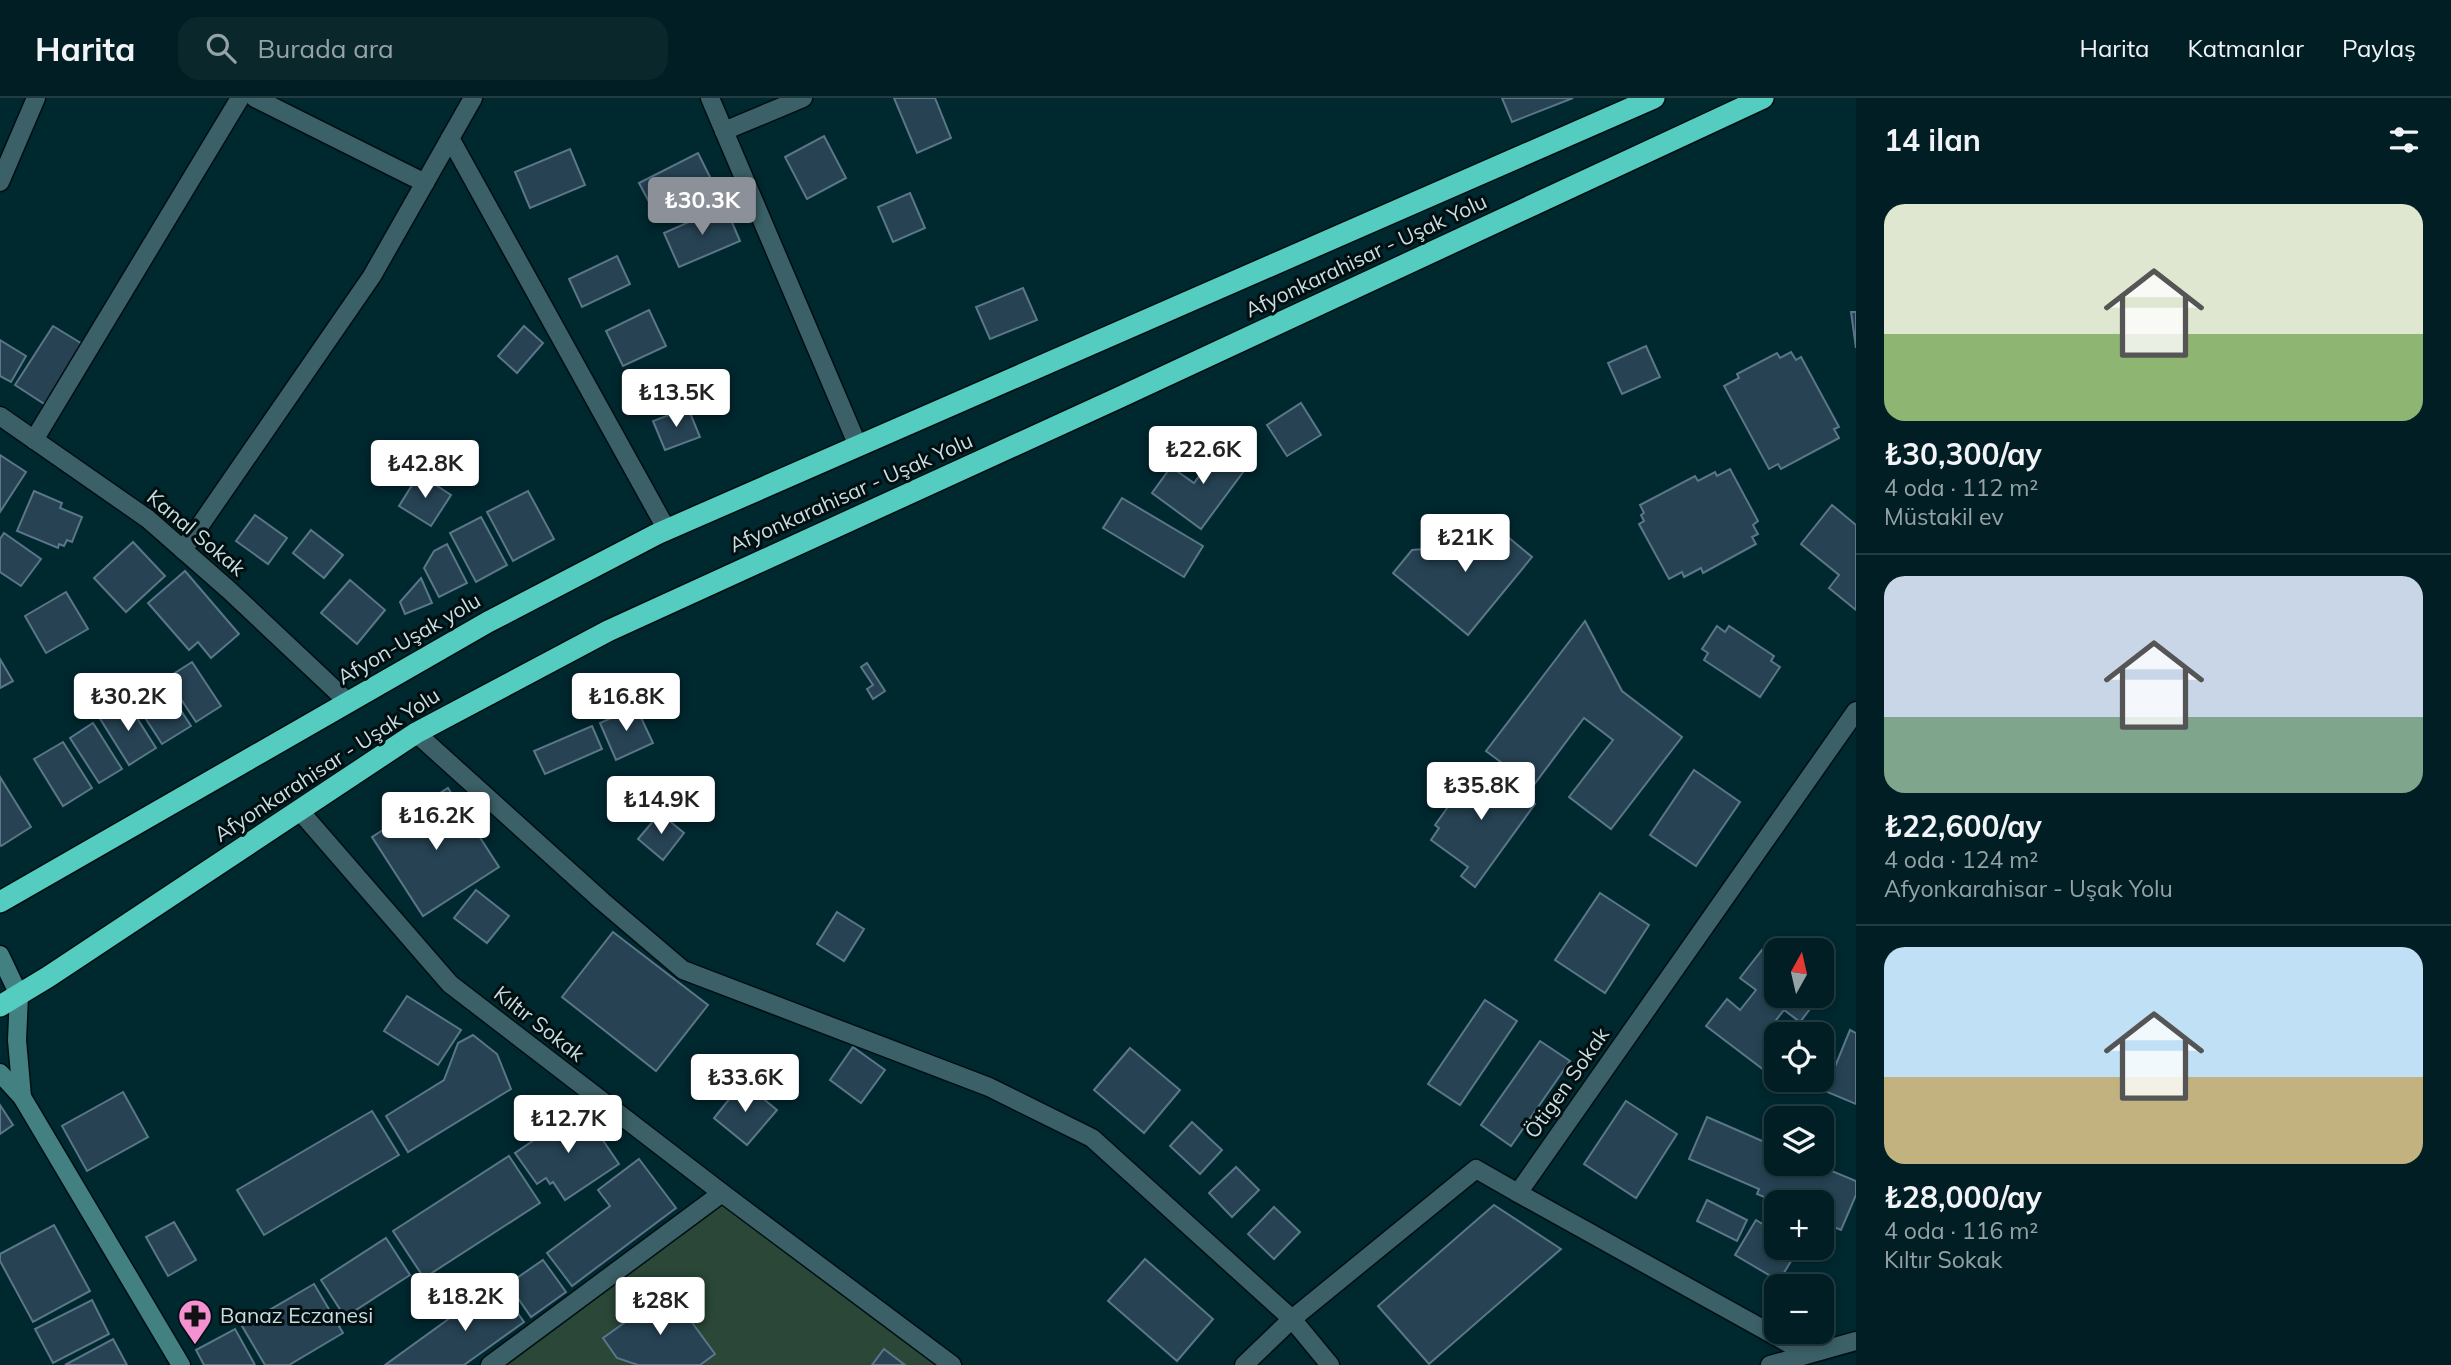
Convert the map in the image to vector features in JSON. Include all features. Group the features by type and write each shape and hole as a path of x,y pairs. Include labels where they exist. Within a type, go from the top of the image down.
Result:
{"highway":[{"name":"Afyonkarahisar - Uşak Yolu","path":"858,446 1654,98"},
{"name":"Afyonkarahisar - Uşak Yolu","path":"0,1006 416,733 608,631 1116,399 1763,98"},
{"name":"Afyon-Uşak yolu","path":"0,902 488,622 667,530 858,446"}],"street":[{"path":"0,182 36,98"},
{"path":"34,440 240,98"},
{"path":"255,98 425,183"},
{"path":"183,550 372,276 473,98"},
{"path":"710,98 858,446"},
{"path":"724,131 803,98"},
{"path":"450,138 667,530"},
{"name":"Kanal Sokak","path":"0,416 148,519 348,702"},
{"name":"Ötigen Sokak","path":"1518,1193 1856,710"},
{"path":"416,733 602,901 684,970 989,1087 1092,1138 1292,1319 1330,1365"},
{"name":"Kıltır Sokak","path":"299,810 450,984 952,1365"},
{"path":"0,955 19,995 17,1040 22,1097"},
{"path":"0,1073 22,1097 181,1365"},
{"path":"1244,1365 1292,1319 1476,1169 1808,1354"},
{"path":"490,1365 722,1193"},
{"path":"1770,1365 1856,1341"}],"green space":[{"path":"727,1196 952,1365 495,1365"}],"building":[{"path":"894,98 935,98 951,138 917,153"},
{"path":"1502,98 1573,98 1512,122"},
{"path":"824,136 846,178 807,199 785,157"},
{"path":"570,149 585,185 530,208 515,172"},
{"path":"698,153 715,187 657,217 639,183"},
{"path":"910,193 925,228 893,242 878,207"},
{"path":"725,206 740,241 679,267 664,233"},
{"path":"617,256 630,284 582,307 569,279"},
{"path":"1023,288 1037,320 990,339 976,307"},
{"path":"649,310 666,346 623,366 606,331"},
{"path":"1851,312 1856,312 1856,348"},
{"path":"53,326 84,345 46,405 15,385"},
{"path":"524,326 543,343 517,373 498,356"},
{"path":"0,340 26,356 11,382 0,376"},
{"path":"1646,346 1660,377 1622,394 1608,363"},
{"path":"1791,352 1796,360 1801,357 1839,427 1834,429 1839,438 1781,469 1778,464 1769,469 1724,386 1739,378 1737,374 1777,353 1780,358"},
{"path":"1301,403 1321,435 1287,456 1267,425"},
{"path":"688,408 700,437 665,450 653,421"},
{"path":"1225,441 1252,460 1201,529 1152,493 1171,467 1194,483"},
{"path":"0,455 26,472 0,512"},
{"path":"1730,469 1758,521 1753,525 1758,534 1752,537 1756,544 1703,573 1701,568 1684,577 1682,572 1669,579 1639,524 1644,521 1640,505 1695,476 1698,481 1715,472 1717,476"},
{"path":"419,474 451,495 431,526 399,506"},
{"path":"34,491 62,503 60,508 82,517 72,542 67,540 64,546 59,544 58,548 17,531"},
{"path":"528,491 554,539 513,561 487,512"},
{"path":"1122,498 1203,546 1184,577 1103,528"},
{"path":"1832,505 1856,525 1856,610 1829,588 1839,575 1801,544"},
{"path":"255,515 287,538 268,564 236,541"},
{"path":"481,517 507,565 476,582 450,533"},
{"path":"1490,522 1532,557 1468,635 1393,573 1412,550 1448,547"},
{"path":"311,530 343,555 324,578 293,553"},
{"path":"4,533 41,559 21,586 0,572 0,539"},
{"path":"133,542 165,576 126,612 94,578"},
{"path":"447,544 467,583 439,597 424,568 434,551"},
{"path":"185,571 239,634 211,658 198,642 189,650 148,603"},
{"path":"421,578 432,603 405,614 400,602"},
{"path":"350,580 385,610 357,644 321,613"},
{"path":"66,592 88,629 46,653 25,616"},
{"path":"1585,621 1622,691 1682,737 1611,829 1569,797 1613,740 1584,718 1533,786 1486,751"},
{"path":"1717,626 1725,632 1729,626 1774,656 1771,661 1780,667 1760,697 1704,660 1708,653 1702,649"},
{"path":"0,659 13,681 0,688"},
{"path":"192,662 221,706 196,722 167,678"},
{"path":"867,663 885,691 873,699 867,689 873,685 861,667"},
{"path":"161,680 191,726 162,744 133,699"},
{"path":"126,701 156,748 129,765 99,717"},
{"path":"636,707 653,743 616,760 600,723"},
{"path":"93,723 122,769 99,783 70,738"},
{"path":"592,726 602,749 545,774 534,751"},
{"path":"63,742 92,788 63,806 34,759"},
{"path":"1479,764 1535,804 1475,887 1461,876 1468,867 1431,840 1439,828 1435,825"},
{"path":"1694,770 1740,802 1696,866 1650,835"},
{"path":"0,777 31,827 1,846 0,845"},
{"path":"448,788 499,867 423,916 372,837"},
{"path":"660,813 684,833 663,860 638,839"},
{"path":"476,890 509,916 487,943 454,918"},
{"path":"1600,893 1649,925 1605,993 1555,960"},
{"path":"837,912 864,929 844,961 817,944"},
{"path":"613,932 708,1005 656,1071 562,997"},
{"path":"1762,950 1764,1008 1811,1008 1800,1022 1784,1010 1775,1022 1764,1022 1764,1070 1706,1026 1727,999 1740,1010 1756,990 1740,978"},
{"path":"407,996 461,1030 438,1065 384,1031"},
{"path":"1485,1000 1517,1021 1460,1105 1428,1084"},
{"path":"1850,1030 1856,1033 1856,1104 1827,1092 1834,1092 1834,1069"},
{"path":"473,1035 497,1054 511,1089 408,1152 386,1116 444,1080 458,1043"},
{"path":"1540,1041 1570,1061 1511,1146 1481,1125"},
{"path":"853,1047 885,1070 861,1103 830,1080"},
{"path":"1130,1048 1180,1090 1144,1133 1094,1090"},
{"path":"743,1082 777,1110 747,1145 714,1118"},
{"path":"123,1092 148,1137 87,1171 62,1126"},
{"path":"1626,1101 1677,1134 1636,1198 1584,1164"},
{"path":"0,1105 13,1125 0,1134"},
{"path":"581,1108 619,1164 565,1200 553,1182 550,1184 546,1178 537,1184 515,1153"},
{"path":"372,1111 399,1155 264,1235 237,1190"},
{"path":"1707,1117 1764,1142 1764,1176 1834,1176 1834,1172 1856,1181 1856,1195 1841,1230 1834,1227 1834,1190 1764,1190 1764,1197 1757,1194 1759,1189 1689,1159"},
{"path":"1192,1122 1222,1150 1200,1174 1170,1146"},
{"path":"509,1156 540,1203 424,1278 393,1231"},
{"path":"639,1159 676,1208 572,1286 547,1253 610,1206 598,1190"},
{"path":"1236,1167 1259,1190 1232,1217 1209,1193"},
{"path":"1707,1200 1747,1220 1737,1241 1697,1221"},
{"path":"1494,1205 1561,1249 1429,1364 1378,1306"},
{"path":"1274,1207 1300,1232 1274,1259 1248,1234"},
{"path":"1756,1220 1764,1225 1764,1260 1792,1260 1783,1274 1767,1274 1735,1255"},
{"path":"174,1222 196,1260 168,1276 146,1237"},
{"path":"54,1225 90,1291 33,1322 0,1261 0,1254"},
{"path":"386,1238 410,1275 345,1317 321,1280"},
{"path":"1145,1259 1213,1319 1177,1361 1108,1301"},
{"path":"543,1260 566,1292 531,1317 508,1284"},
{"path":"314,1284 343,1333 289,1365 265,1365 242,1326"},
{"path":"497,1284 524,1322 464,1365 385,1365"},
{"path":"669,1291 715,1354 700,1365 638,1365 617,1358 603,1338"},
{"path":"92,1300 109,1334 53,1363 35,1329"},
{"path":"235,1329 255,1365 204,1365 196,1350"},
{"path":"113,1339 127,1365 65,1365"},
{"path":"884,1349 905,1365 872,1365"}],"place":[{"name":"Banaz Eczanesi","path":"195,1346"}]}
